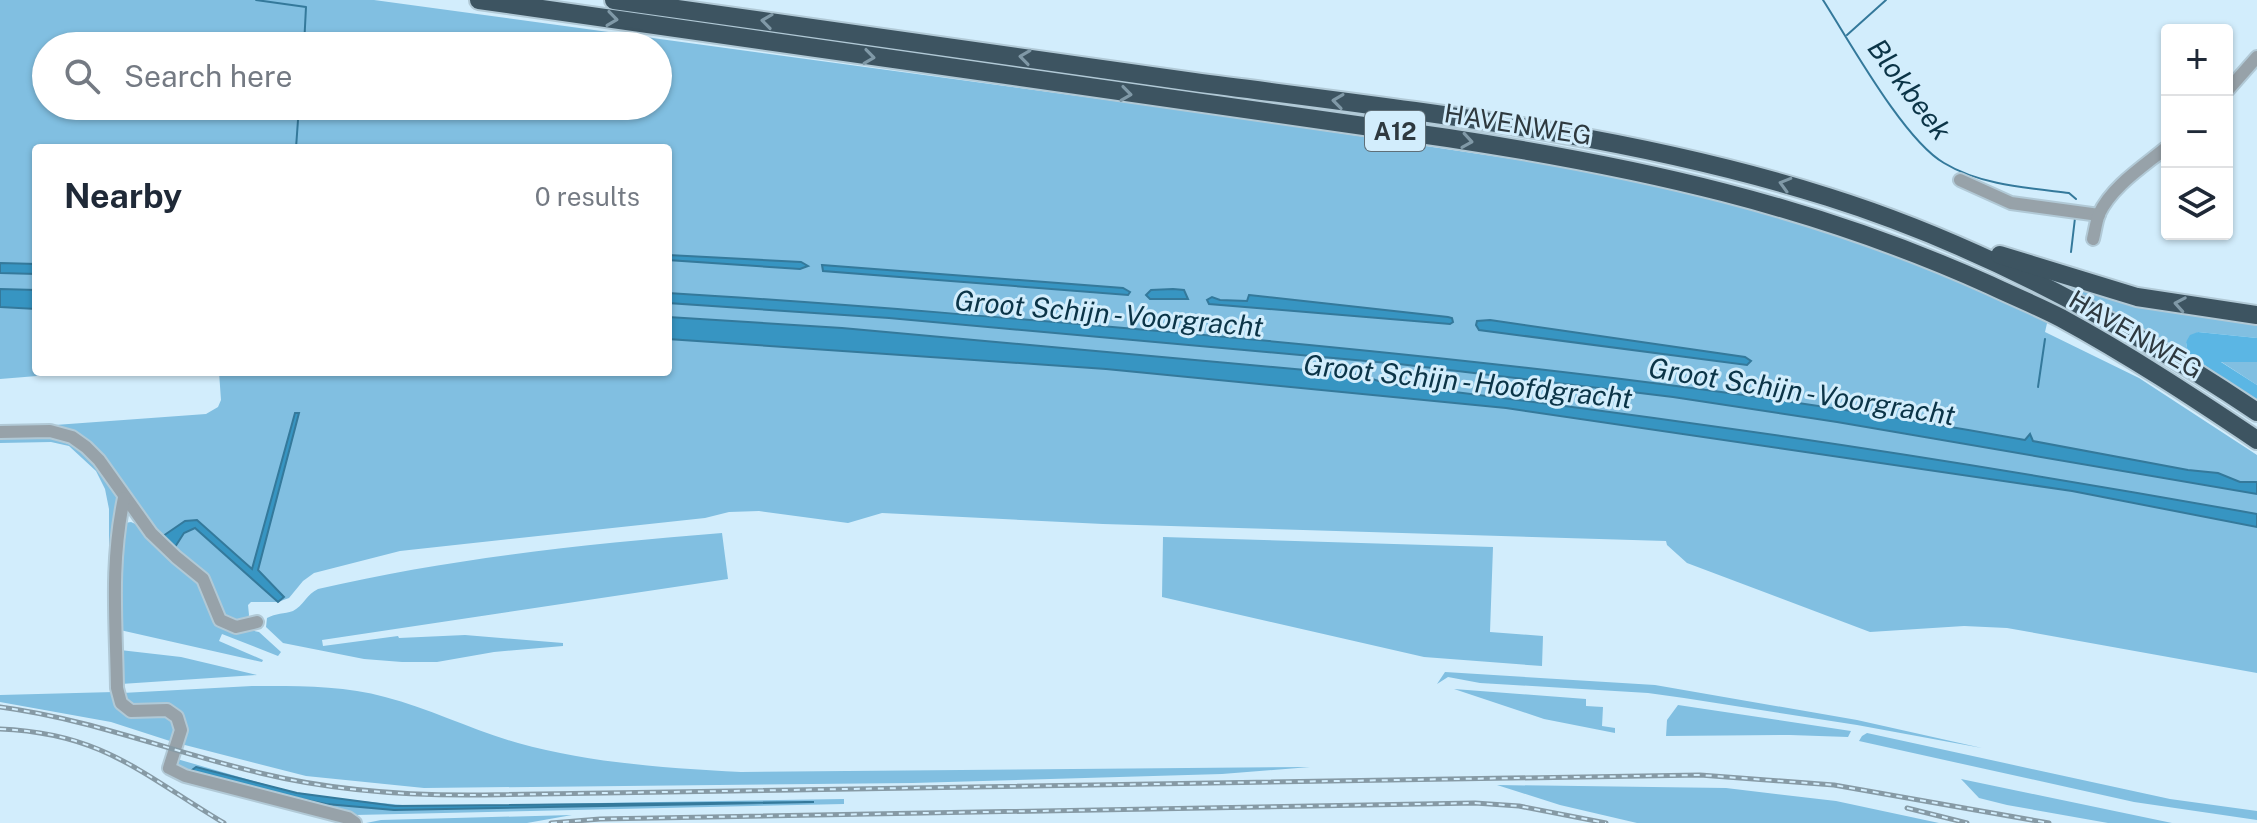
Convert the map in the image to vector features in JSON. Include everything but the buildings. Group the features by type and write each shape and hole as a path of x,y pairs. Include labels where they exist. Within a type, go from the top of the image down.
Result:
{"highway":[{"name":"HAVENWEG","path":"479,0 1565,156 1767,202 1830,222 1956,270 2060,317 2176,385 2257,440"},
{"name":"HAVENWEG","path":"614,0 1571,135 1680,158 1831,198 1963,249 2069,298 2189,366 2257,412"},
{"path":"640,0 678,9"},
{"path":"1831,198 2070,278 2137,297 2257,315"}],"street":[{"path":"2233,84 2257,57"},
{"path":"2093,239 2099,215 2124,183 2161,152"},
{"path":"1960,180 2011,203 2099,215"},
{"path":"0,432 37,430 72,437 99,460 124,498 163,546 203,579 220,620 236,627 257,622"},
{"path":"124,498 116,531 114,575 117,688 121,703 131,711 167,710 177,717 181,730 169,768 185,776 348,818 355,823"}],"shaded area":[{"path":"0,0 374,0 609,32 32,32 32,120 672,120 672,41 1239,118 1606,173 1726,200 1860,241 1933,268 2048,319 2045,332 2139,378 2257,455 2257,673 2007,628 1964,626 1870,632 1687,563 1666,541 1103,524 882,513 848,523 759,511 729,512 705,518 400,551 314,573 289,598 278,602 251,602 245,629 259,632 281,652 278,656 222,634 219,641 262,662 120,630 119,571 125,523 140,526 147,520 69,430 55,425 206,414 218,407 221,400 219,376 672,376 672,144 32,144 32,376 37,376 0,379"},
{"path":"672,255 801,262 808,266 800,269 672,260"},
{"path":"0,263 32,264 32,274 0,273"},
{"path":"822,265 1123,288 1130,292 1128,295 823,271"},
{"path":"2034,271 2257,319 2257,338 2198,332 2186,342 2188,353"},
{"path":"0,289 32,290 32,309 0,307"},
{"path":"1151,290 1184,290 1188,299 1150,299 1146,295"},
{"path":"672,293 1215,336 1622,379 1924,422 2025,440 2030,434 2033,441 2218,473 2240,482 2257,482 2257,494 1673,397 1399,364 889,318 672,303"},
{"path":"1249,295 1448,317 1453,322 1209,304 1207,300 1212,297 1247,301"},
{"path":"672,317 842,328 1360,375 1388,384 1715,426 2149,495 2257,514 2257,527 2072,491 1506,408 1106,369 672,339"},
{"path":"1490,320 1745,357 1751,361 1747,365 1479,330 1476,325 1477,321"},
{"path":"2198,332 2257,338 2257,362 2221,362 2257,385 2257,403 2188,353 2186,342 2190,335"},
{"path":"2220,361 2257,362 2257,385"},
{"path":"295,413 299,413 258,570 284,597 278,602 195,528 184,533 175,547 163,536 185,521 197,520 252,569"},
{"path":"39,434 67,443 86,455 119,495 112,559 109,560 109,509 105,489 96,471 69,446 51,442 0,443 0,436"},
{"path":"722,533 728,579 322,640 323,646 398,636 465,635 563,643 563,646 494,652 437,662 402,662 364,659 283,643 266,627 267,618 293,611 318,589 368,578 519,554"},
{"path":"1163,537 1493,547 1490,632 1543,636 1542,666 1424,657 1162,597"},
{"path":"120,650 181,657 257,675 121,684"},
{"path":"1445,672 1655,685 1857,720 1982,748 1648,693 1480,683 1448,677 1437,684"},
{"path":"252,686 319,687 369,693 545,750 628,764 685,769 741,772 1310,767 1222,774 913,783 424,788 306,776 181,744 183,719 134,707 122,693"},
{"path":"1454,689 1586,699 1586,706 1603,707 1602,726 1615,728 1615,733 1544,719"},
{"path":"114,692 117,704 165,714 176,723 173,742 111,722 0,702 0,695"},
{"path":"1678,705 1851,731 1848,737 1666,736 1667,720"},
{"path":"1867,733 2170,799 2257,811 2257,820 2134,802 1859,741"},
{"path":"177,759 285,790 329,798 413,806 844,799 844,804 355,815 188,773 176,766"},
{"path":"196,767 297,793 395,806 814,802 394,810 296,798 196,773 192,770"},
{"path":"1961,779 2172,823 2108,823 2007,805 1979,798"},
{"path":"1497,785 1726,788 1836,801 1939,823 1637,823 1560,805"},
{"path":"572,815 527,823 366,823 381,820"}],"waterway":[{"path":"256,0 306,7 305,32"},
{"name":"Blokbeek","path":"1823,0 1879,89 1928,151 1944,163 1973,176 2069,193 2076,199"},
{"path":"1847,35 1886,0"},
{"path":"296,144 298,120"},
{"name":"Blokbeek","path":"2071,252 2075,218"},
{"name":"Blokbeek","path":"2038,387 2045,339"}],"railway":[{"path":"0,707 66,719 227,765 288,779 344,788 428,795 1700,775 1834,785 2049,823"},
{"path":"0,729 66,738 94,748 120,759 224,823"},
{"path":"551,823 600,819 1475,803 1519,806 1606,823"},
{"path":"1907,808 1967,823"}],"water label":[{"name":"Groot Schijn - Voorgracht","path":"1109,313"},
{"name":"Groot Schijn - Hoofdgracht","path":"1468,381"},
{"name":"Groot Schijn - Voorgracht","path":"1802,391"}]}
